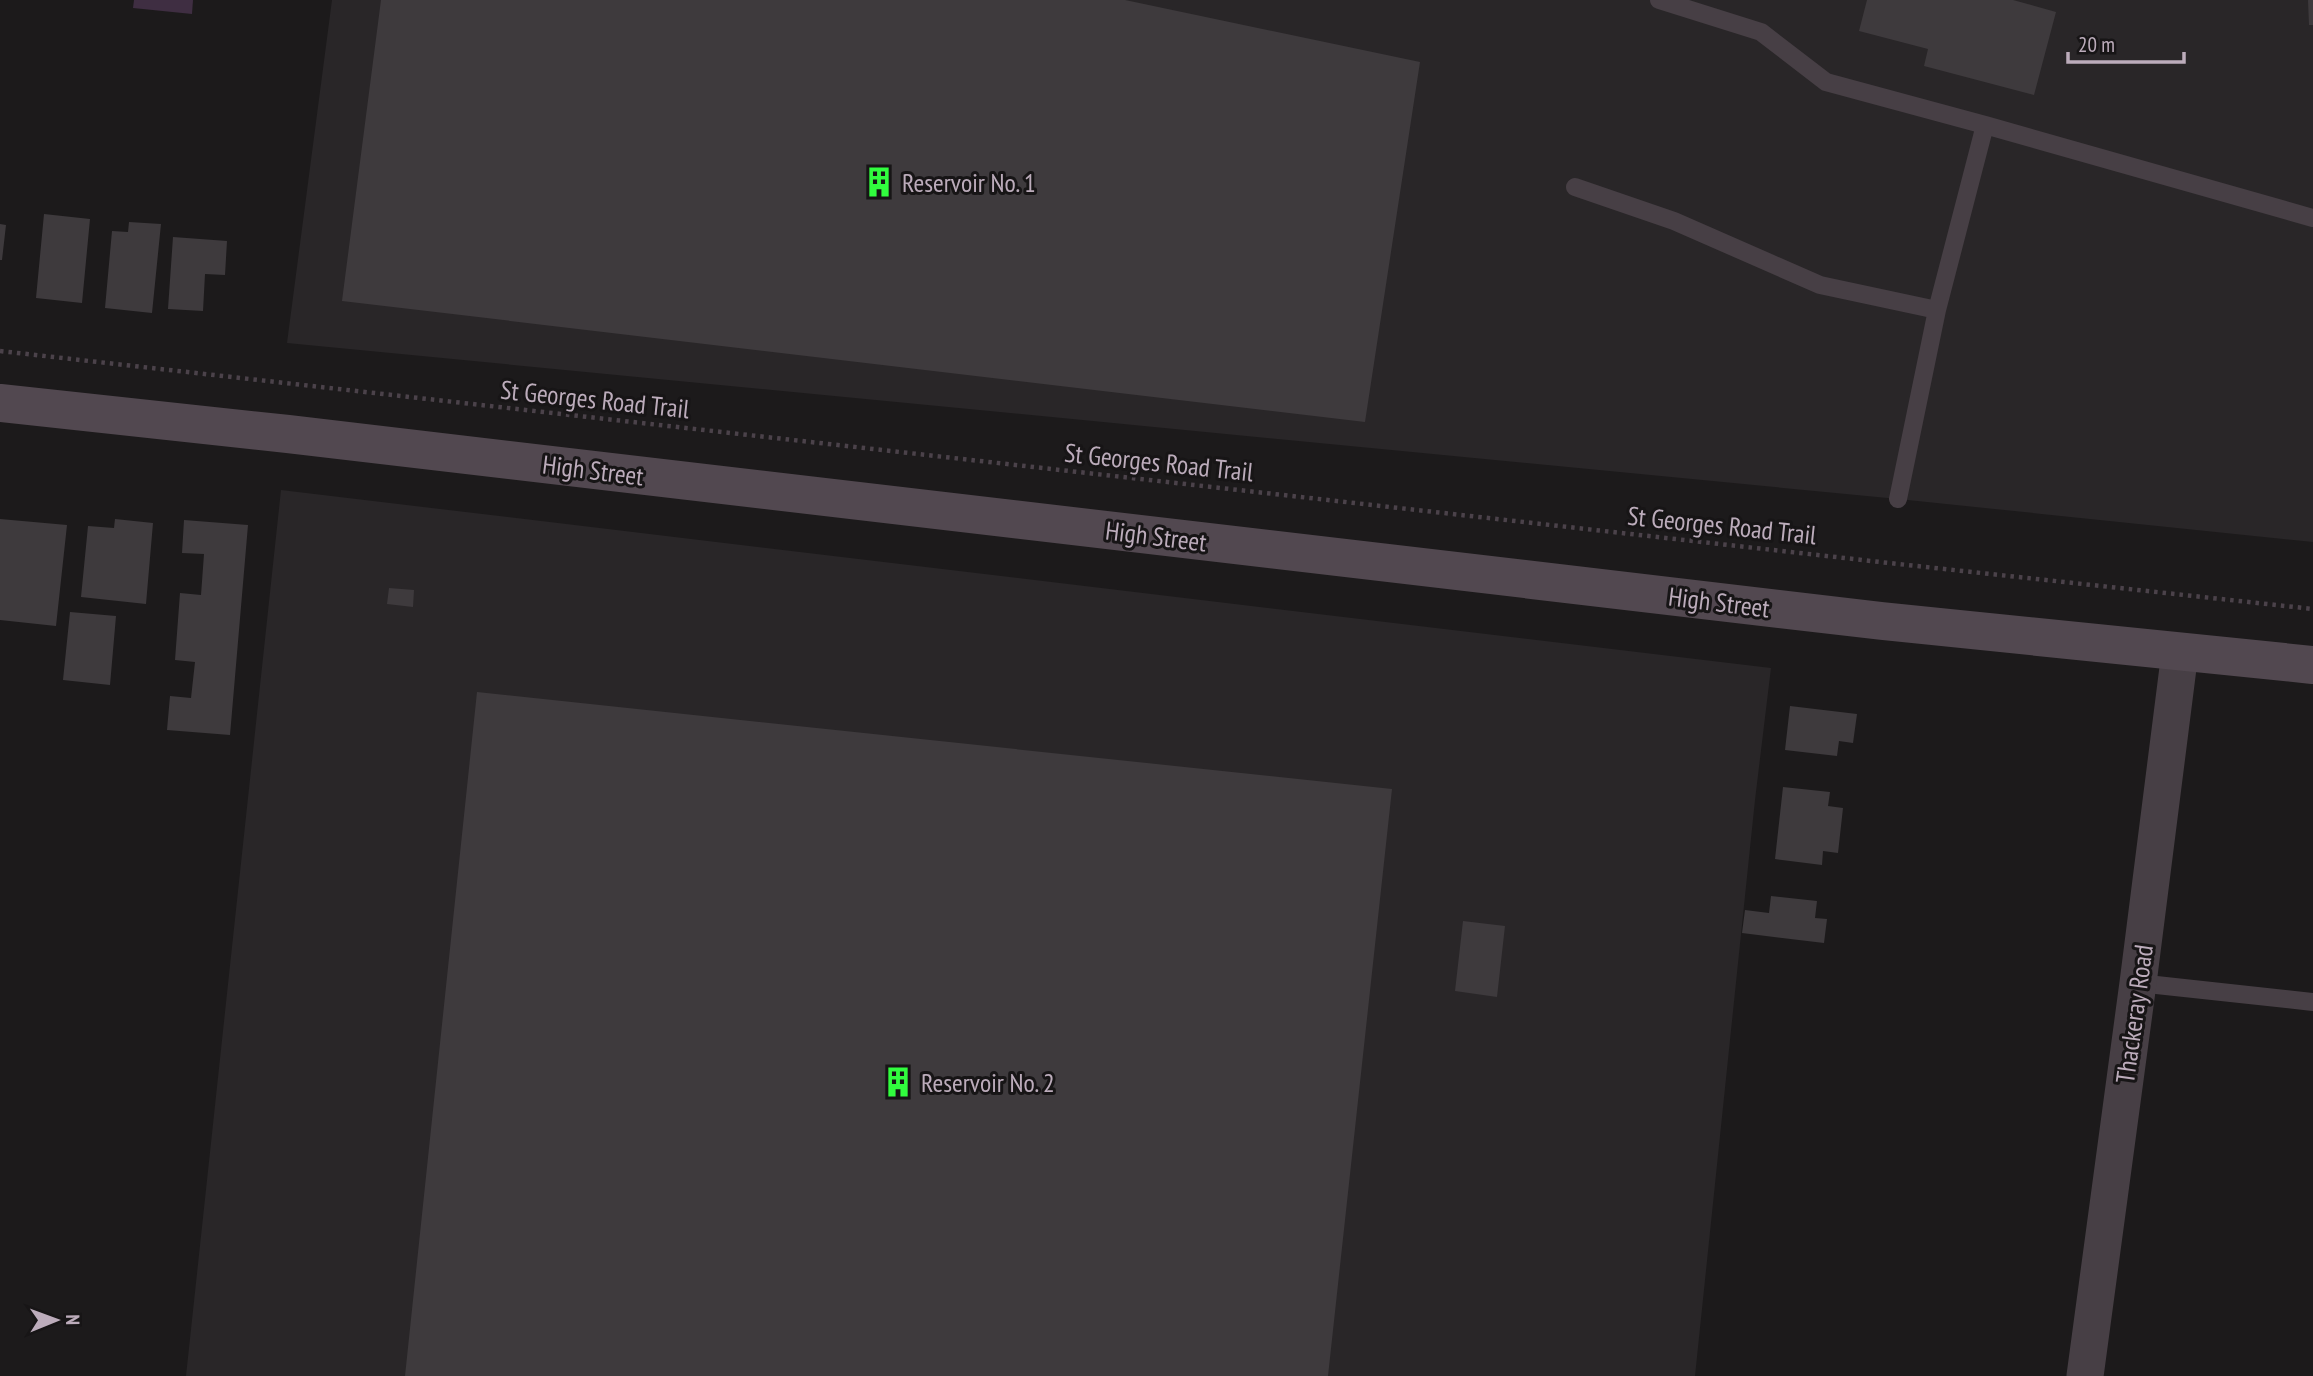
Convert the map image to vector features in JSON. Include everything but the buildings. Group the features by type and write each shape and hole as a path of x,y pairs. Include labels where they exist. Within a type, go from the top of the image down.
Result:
{"main road":[{"name":"High Street","path":"0,403 1854,618 2313,665"}],"street":[{"name":"Thackeray Road","path":"2085,1376 2180,652"}],"lane":[{"path":"1659,0 1761,32 1826,82 2313,218"},
{"path":"1898,499 1937,310 1985,125"},
{"path":"1575,187 1674,221 1820,285 1937,310"},
{"path":"2138,983 2313,1002"}],"path":[{"name":"St Georges Road Trail","path":"0,351 2313,609"}],"shaded area":[{"path":"134,0 193,0 192,14 133,8"},
{"path":"332,0 2313,0 2313,542 1898,499 287,343"},
{"path":"281,490 1771,668 1695,1376 186,1376"}],"place":[{"name":"Reservoir No. 1","path":"879,182"},
{"name":"Reservoir No. 2","path":"898,1082"}]}
